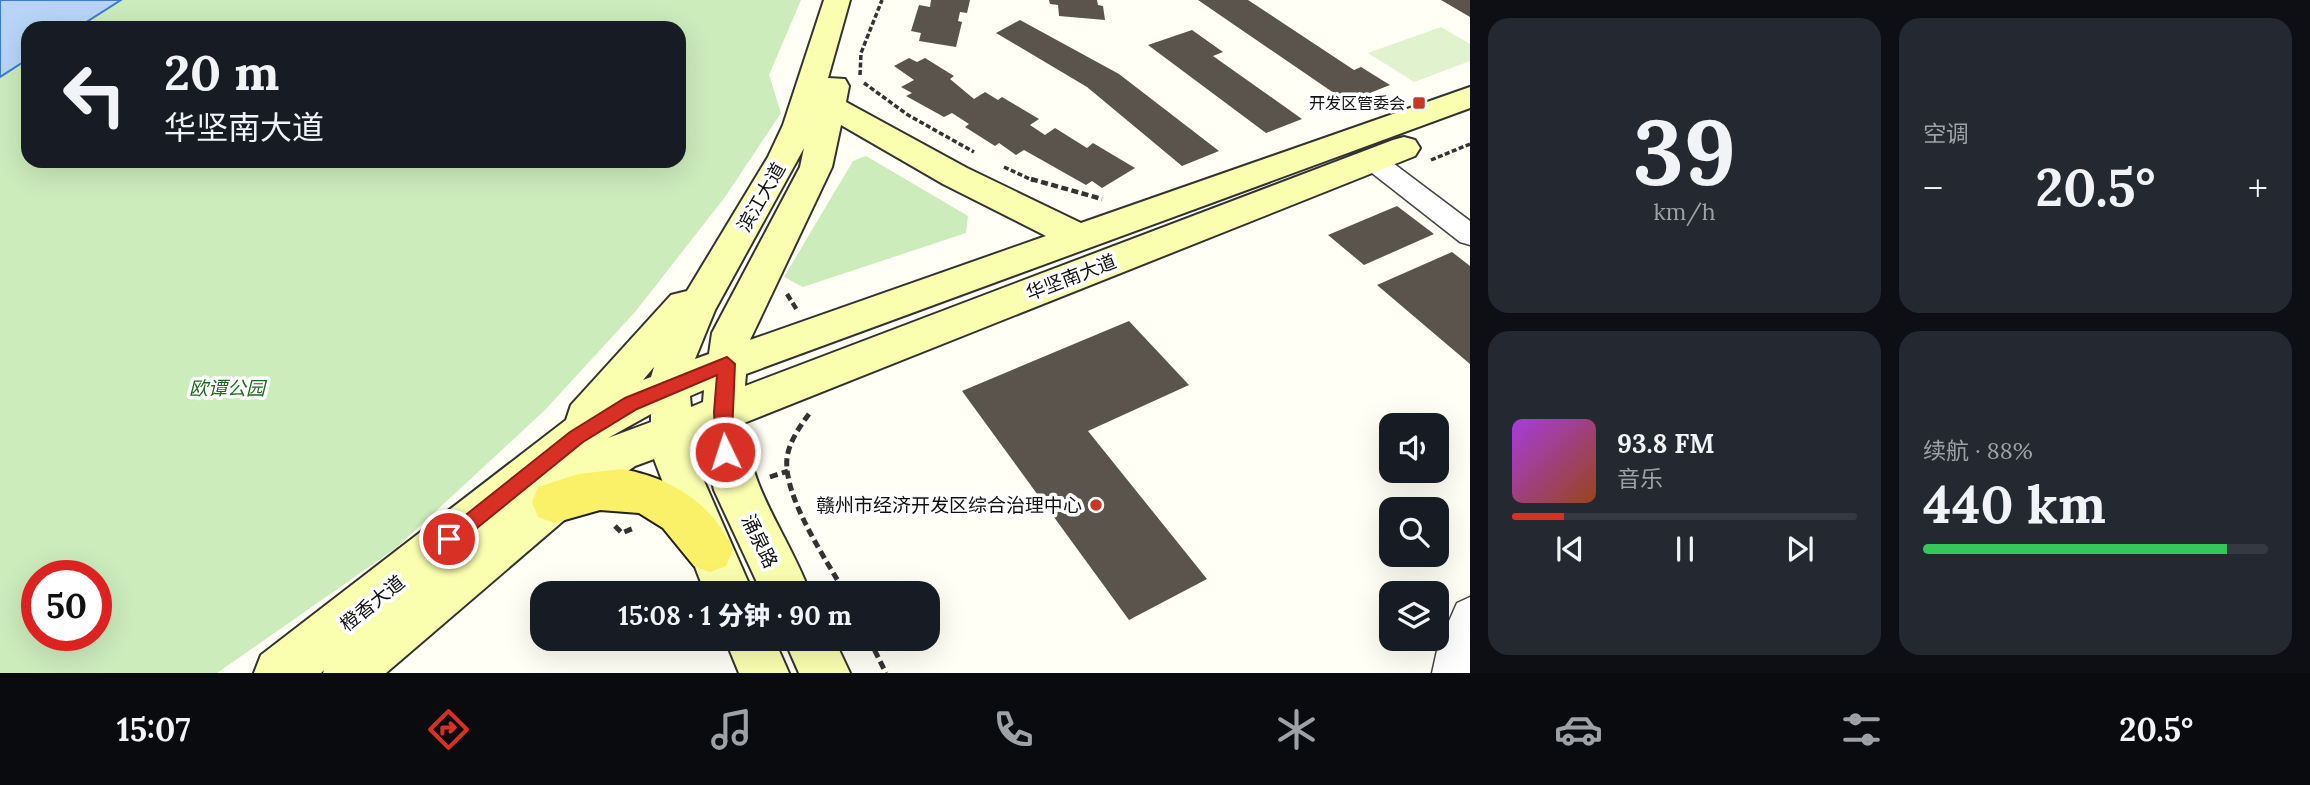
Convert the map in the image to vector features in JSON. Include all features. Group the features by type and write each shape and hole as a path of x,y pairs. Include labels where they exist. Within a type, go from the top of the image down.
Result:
{"main road":[{"name":"滨江大道","path":"669,386 679,345 784,158 799,125 837,0"},
{"name":"滨江大道","path":"727,364 730,333 744,302 816,167 858,0"},
{"name":"华坚南大道","path":"669,386 1470,97"},
{"path":"830,106 954,176 1081,238"},
{"name":"华坚南大道","path":"672,430 1382,168 1470,122"},
{"path":"560,447 662,332 746,222"},
{"name":"涌泉路","path":"727,364 722,412 725,452 736,490 780,581"},
{"path":"669,386 676,465 724,581"},
{"name":"橙香大道","path":"279,673 330,637 560,447 631,404 669,386"},
{"name":"橙香大道","path":"348,673 554,502 620,453 672,430"},
{"path":"554,502 593,490 632,490 652,496 686,517 710,550"},
{"path":"754,651 764,673"},
{"path":"814,651 824,673"}],"street":[{"path":"1382,168 1470,235"},
{"path":"1451,673 1457,646 1470,616"}],"path":[{"path":"882,0 860,53 858,65 865,85 908,115 979,155"},
{"path":"1382,168 1470,144"},
{"path":"1001,165 1035,181 1105,200"},
{"path":"811,411 797,429 789,452 789,479 839,581"},
{"path":"875,651 886,673"}],"green space":[{"name":"欧谭公园","path":"121,0 801,0 769,75 781,113 725,197 635,312 544,411 396,548 217,673 0,673 0,77 21,64 21,168 686,168 686,21 88,21"},
{"path":"1441,27 1470,44 1470,61 1414,82 1368,53"},
{"path":"866,156 968,216 966,233 803,287 784,277 853,161"}],"water":[{"path":"0,0 121,0 88,21 21,21 21,64 0,77"}],"building":[{"path":"931,0 970,0 967,13 960,12 958,21 962,22 956,47 919,41 921,33 911,31 919,5 930,7"},
{"path":"1049,0 1097,0 1098,5 1103,6 1105,20 1059,16 1058,5 1050,4"},
{"path":"1198,0 1248,0 1354,70 1361,67 1390,85 1347,102"},
{"path":"1441,0 1470,0 1470,17"},
{"path":"1020,20 1119,74 1219,151 1182,166 1087,87 996,33"},
{"path":"1192,30 1223,52 1213,56 1302,119 1266,133 1148,45"},
{"path":"909,58 917,62 925,58 954,76 950,79 974,99 985,92 998,100 1002,97 1039,119 1030,125 1045,135 1055,128 1087,148 1093,143 1135,168 1102,188 1092,181 1086,185 1024,150 1016,155 999,143 995,146 965,127 969,124 952,113 944,117 906,96 912,93 901,87 914,80 894,66"},
{"path":"1397,206 1434,234 1364,265 1328,235"},
{"path":"1452,252 1470,266 1470,364 1377,285"},
{"name":"赣州市经济开发区综合治理中心","path":"1129,321 1189,385 1088,431 1207,579 1129,620 962,391"}],"place":[{"name":"开发区管委会","path":"1419,103"},
{"name":"赣州市经济开发区综合治理中心","path":"1096,505"}],"route":[{"path":"449,539 560,447 631,404 727,364 722,412 725,452"}]}
